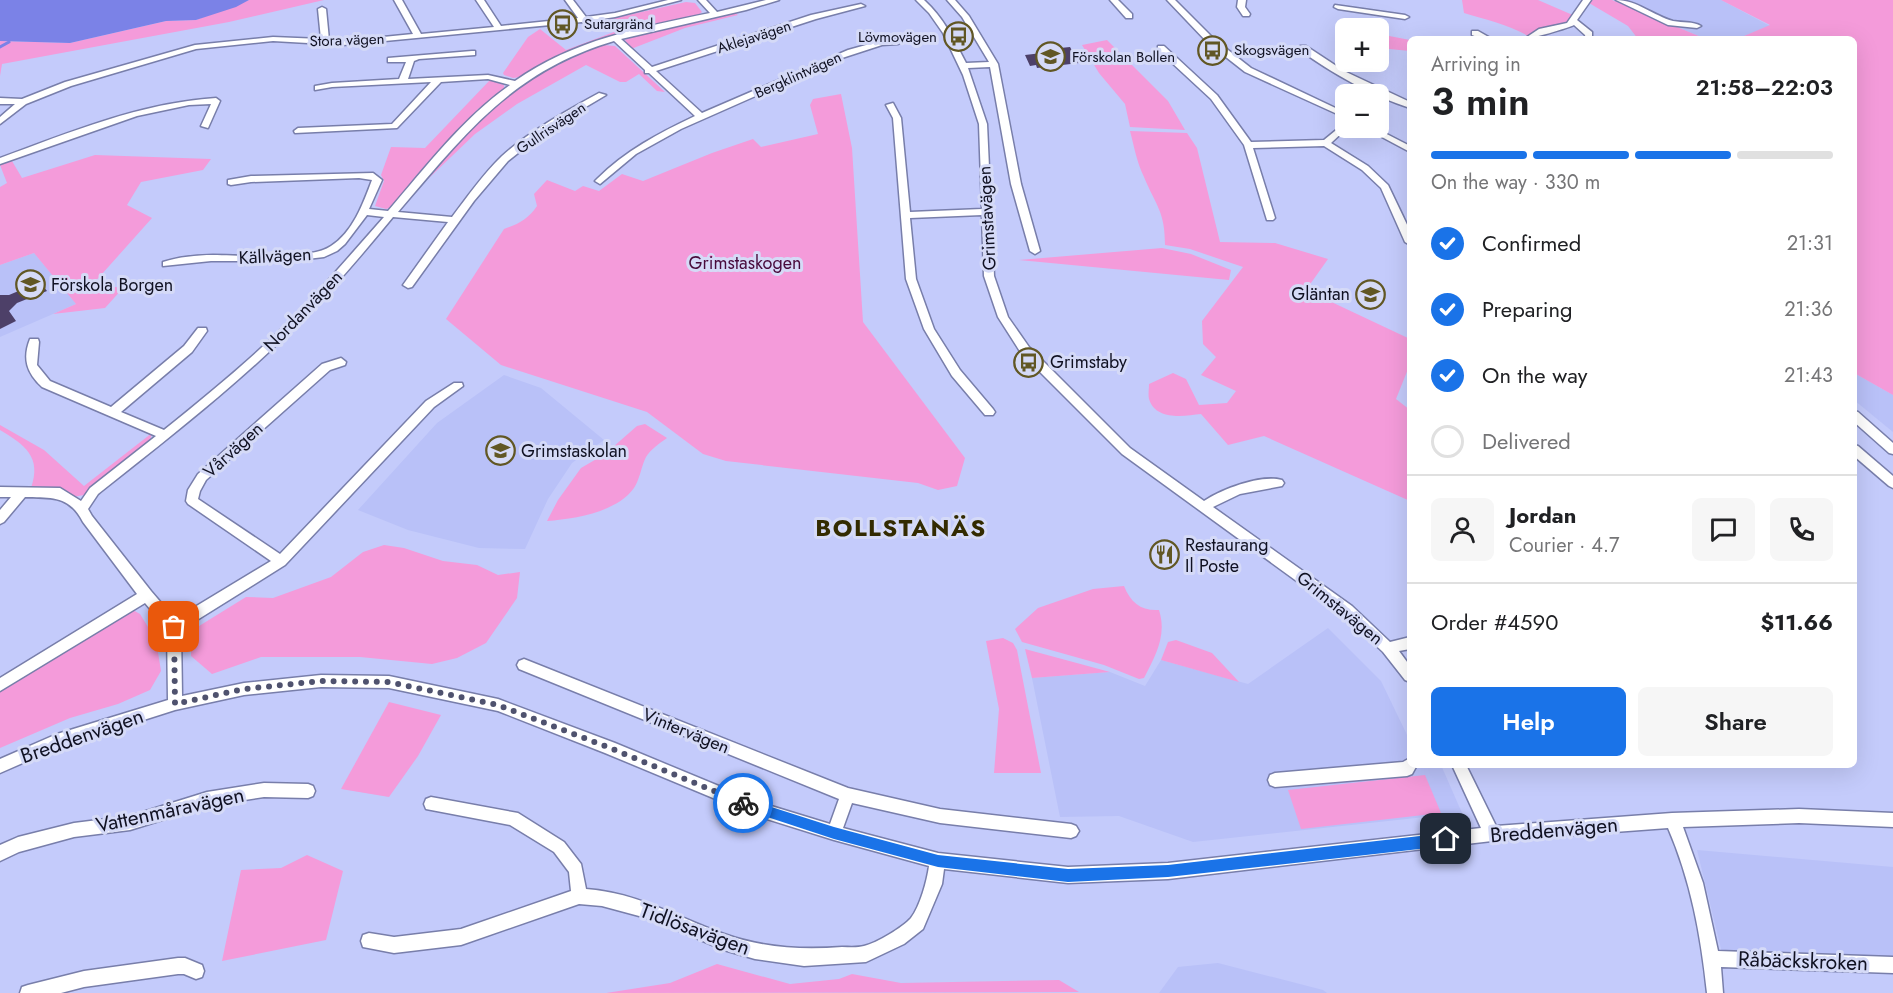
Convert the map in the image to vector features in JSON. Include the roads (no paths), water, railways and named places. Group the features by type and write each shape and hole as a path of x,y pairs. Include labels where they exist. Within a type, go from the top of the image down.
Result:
{"street":[{"path":"398,0 418,36"},
{"path":"480,0 499,29"},
{"path":"569,0 585,21"},
{"name":"Stora vägen","path":"0,121 23,102 78,80 195,47 254,40 325,43 585,21 677,0"},
{"path":"702,0 715,14 776,0"},
{"name":"Grimstavägen","path":"921,0 932,11 947,33 963,66 983,124 989,276 1003,317 1025,350 1126,451 1328,595 1388,648 1407,672"},
{"path":"951,0 964,16 994,64 1016,184 1035,251"},
{"path":"1114,0 1129,16"},
{"path":"1172,0 1211,41 1248,70 1335,111"},
{"path":"1242,0 1241,7 1246,14"},
{"path":"1533,36 1542,31 1565,27 1575,21 1587,0"},
{"path":"1620,0 1671,23 1697,26"},
{"name":"Aklejavägen","path":"648,71 814,17 861,6"},
{"path":"1339,7 1405,17"},
{"path":"322,9 325,43"},
{"name":"Nordanvägen","path":"82,508 94,491 242,372 314,302 455,137 482,110 515,84 574,52 614,37 715,14"},
{"path":"1575,21 1589,36"},
{"path":"1475,33 1482,36"},
{"path":"614,37 648,71 702,118"},
{"name":"Bergklintvägen","path":"600,181 606,173 631,154 702,118 858,49 883,42 898,42"},
{"path":"1161,48 1215,97 1248,145 1270,218"},
{"path":"1303,48 1346,76 1407,104"},
{"path":"391,60 472,53"},
{"path":"403,80 411,60"},
{"path":"963,66 994,64"},
{"path":"318,88 403,80 488,77 515,84"},
{"path":"298,131 394,126 439,79"},
{"name":"Gullrisvägen","path":"408,285 494,170 525,142 564,116 602,95"},
{"name":"Stora vägen","path":"0,101 23,102"},
{"path":"0,161 130,116 180,104 216,101 205,126"},
{"path":"890,105 897,118 911,279 928,329 956,373 989,412"},
{"path":"1326,143 1335,134"},
{"path":"1389,137 1407,145"},
{"path":"1248,145 1326,143 1365,168 1385,187 1407,235"},
{"name":"Källvägen","path":"166,264 197,259 262,259 332,251 348,237 365,212 377,180 373,176 251,179 231,182"},
{"path":"365,212 456,220"},
{"path":"906,214 985,212"},
{"path":"112,413 188,349 202,331"},
{"path":"34,342 30,359 35,374 46,384 165,435"},
{"name":"Vårvägen","path":"281,561 192,501 194,490 202,477 309,381 326,367 341,362"},
{"path":"174,627 281,561 430,405 458,386"},
{"path":"1857,418 1893,450"},
{"path":"1857,452 1893,483"},
{"path":"1203,508 1214,498 1255,485 1278,483"},
{"path":"0,492 60,494 82,508 87,519 174,627 175,704"},
{"path":"0,519 21,493"},
{"path":"0,685 146,595"},
{"path":"1388,648 1407,644"},
{"name":"Vintervägen","path":"524,665 848,795 940,816 1071,831"},
{"name":"Breddenvägen","path":"0,766 57,741 175,704 244,689 321,681 389,682 498,705 610,748 754,808 834,833 938,861 1068,875 1157,872 1492,834 1672,820 1799,816 1893,820"},
{"path":"1275,780 1408,768"},
{"path":"1460,768 1492,834"},
{"name":"Vattenmåravägen","path":"0,853 18,845 74,830 130,823 207,799 264,790 308,791"},
{"path":"834,833 848,795"},
{"path":"431,804 513,818 560,847 576,869 579,896"},
{"path":"1672,820 1694,874 1712,959 1715,993"},
{"name":"Tidlösavägen","path":"369,941 394,945 461,937 579,896 602,898 655,912 724,942 755,951 804,958 866,954 898,938 917,923 934,884 938,861"},
{"name":"Råbäckskroken","path":"1712,959 1893,965"},
{"path":"28,993 84,979 178,966 185,966 196,971"}],"water":[{"path":"0,0 249,0 236,7 196,20 166,21 70,43 0,41"}],"waterway":[{"path":"0,47 9,42"}],"place":[{"name":"Sutargränd","path":"563,24"},
{"name":"Lövmovägen","path":"958,37"},
{"name":"Skogsvägen","path":"1213,50"},
{"name":"Förskolan Bollen","path":"1051,57"},
{"name":"Förskola Borgen","path":"30,285"},
{"name":"Gläntan","path":"1371,294"},
{"name":"Grimstaby","path":"1029,362"},
{"name":"Grimstaskolan","path":"500,451"},
{"name":"Restaurang Il Poste","path":"1164,555"}],"district":[{"name":"BOLLSTANÄS","path":"901,527"}],"park label":[{"name":"Grimstaskogen","path":"745,263"}]}
